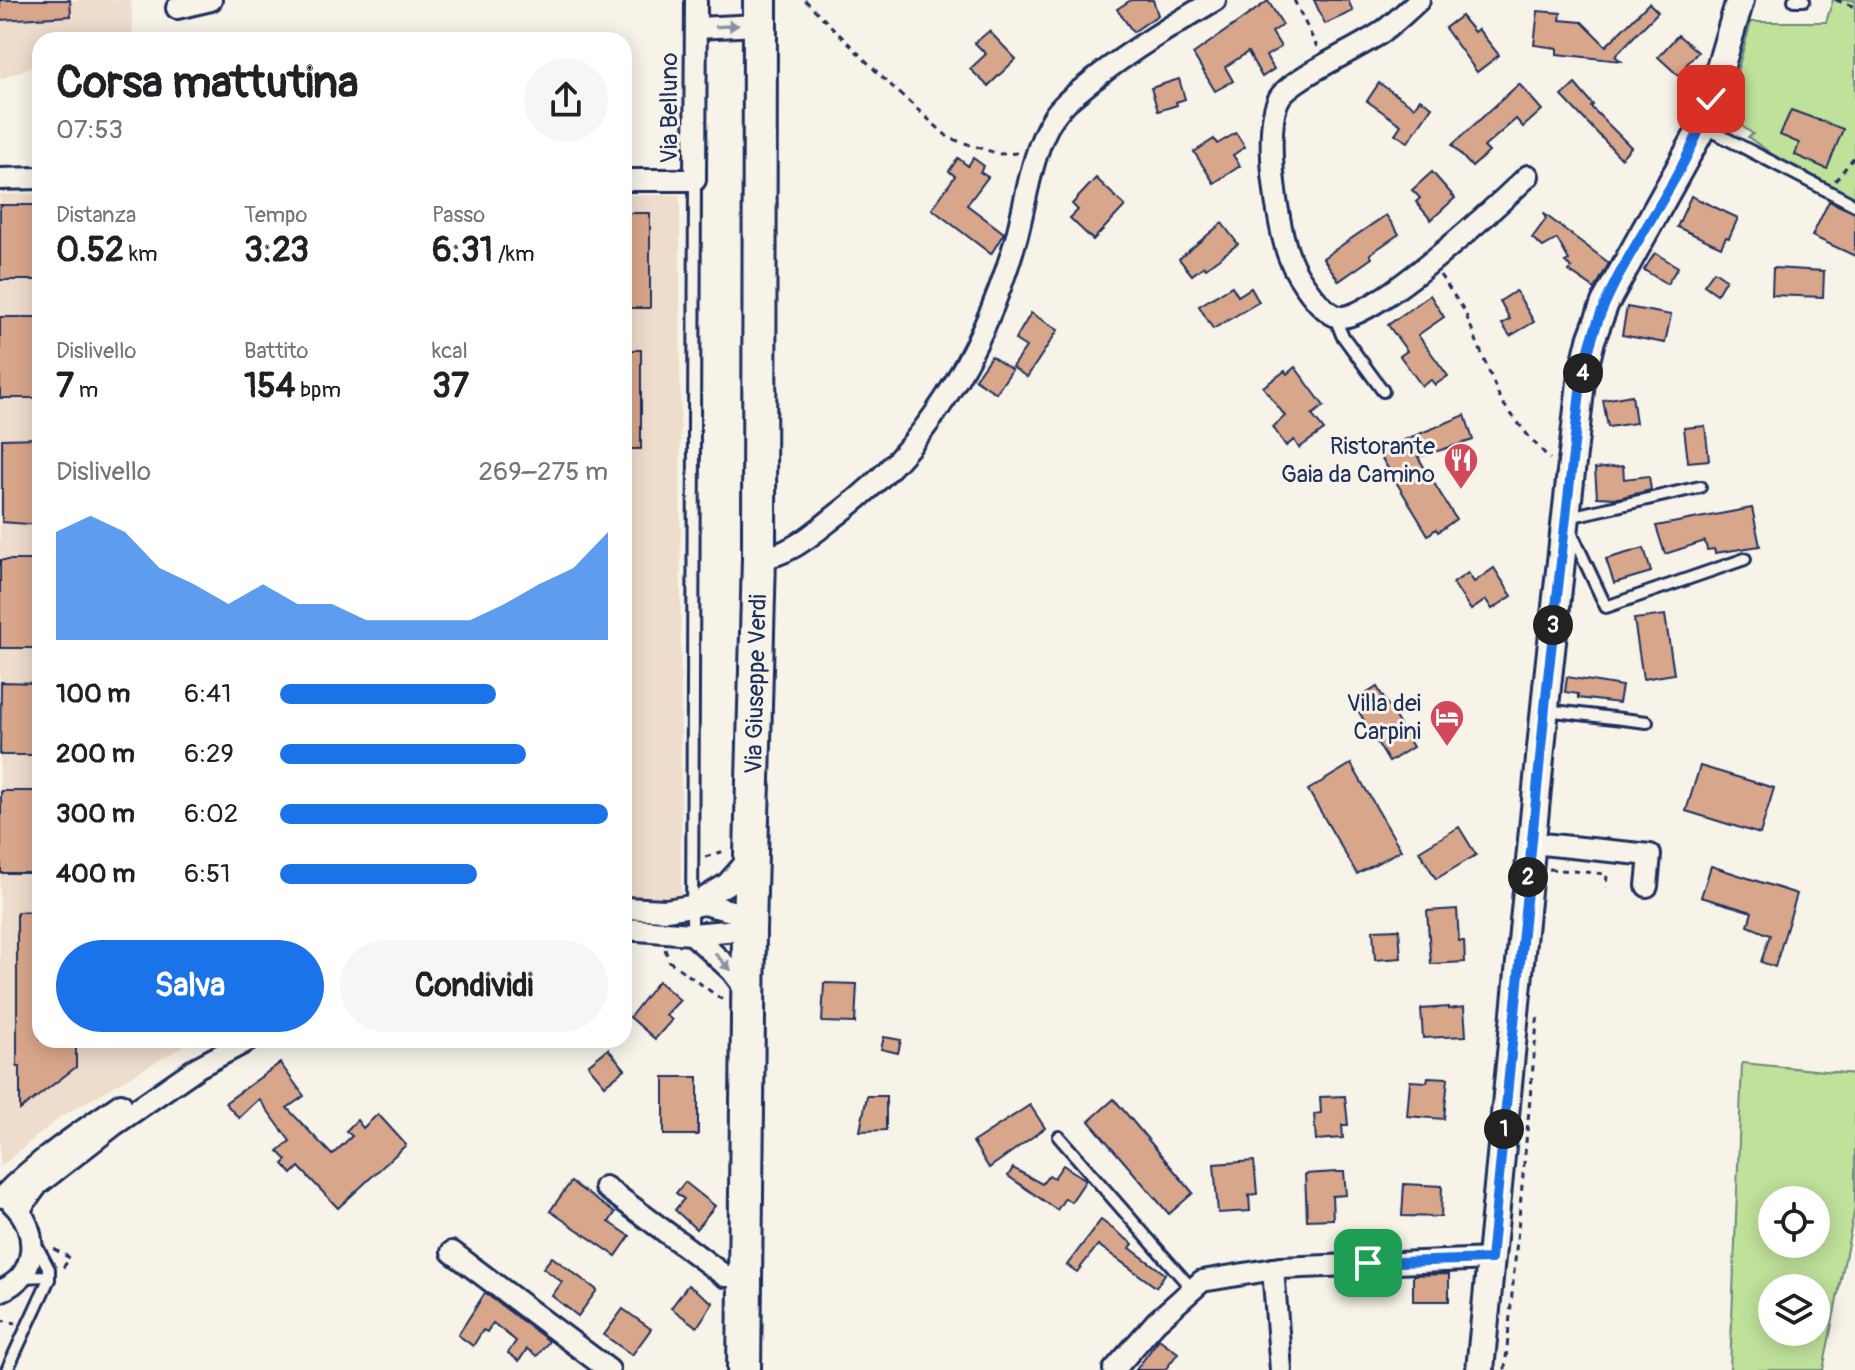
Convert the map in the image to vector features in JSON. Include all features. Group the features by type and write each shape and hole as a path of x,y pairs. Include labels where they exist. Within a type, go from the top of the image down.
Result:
{"main road":[{"name":"Via Giuseppe Verdi","path":"744,1370 745,1276 738,999 750,923 759,558 760,13"}],"street":[{"path":"177,8 211,0"},
{"path":"696,0 696,28"},
{"path":"759,558 770,558 822,527 872,488 918,440 976,345 993,306 1008,266 1038,152 1052,119 1073,96 1117,61 1215,0"},
{"path":"1419,0 1382,32 1280,97 1272,124 1272,156 1280,226 1290,259 1325,310 1339,317 1352,315 1460,240 1528,176"},
{"path":"1480,1370 1564,518 1581,382 1591,340 1605,303 1703,126 1740,0"},
{"name":"Via Belluno","path":"632,180 695,180 696,28 760,13"},
{"path":"0,179 32,178"},
{"path":"1532,843 1650,855 1647,886"},
{"path":"693,905 727,884 751,856"},
{"path":"632,908 666,910 693,905 715,906 750,923"},
{"path":"632,930 692,934 750,923"},
{"path":"692,934 732,971 738,999"},
{"path":"0,1291 20,1278 40,1242 19,1210 1,1197 76,1135 171,1070 212,1048"},
{"path":"19,1210 38,1184 114,1125 198,1067 234,1048"},
{"path":"605,1187 725,1276 745,1276"},
{"path":"452,1252 609,1370"},
{"path":"1114,1370 1156,1322 1202,1281 1273,1269 1491,1259"},
{"path":"1273,1269 1281,1370"}],"lane":[{"path":"1794,0 1804,0"},
{"path":"1703,126 1855,205"},
{"path":"692,934 695,180"},
{"path":"1339,317 1342,335 1383,391"},
{"path":"1700,487 1564,518 1606,607 1745,559"},
{"path":"1545,710 1647,722"},
{"path":"1059,1137 1193,1290"},
{"path":"7,1370 49,1284 49,1269 40,1242"},
{"path":"20,1278 34,1275 49,1279"}],"path":[{"path":"805,0 949,138 999,154 1038,152"},
{"path":"1294,0 1325,66"},
{"path":"1836,0 1855,7"},
{"path":"1828,190 1855,156"},
{"path":"1432,262 1464,310 1501,401 1551,459 1570,463"},
{"path":"665,932 669,961 738,999"},
{"path":"40,1242 70,1258 49,1279"}],"shaded area":[{"path":"0,0 131,0 133,32 32,32 32,67 0,79"},
{"path":"0,194 32,194 32,1048 180,1048 60,1117 0,1167"},
{"path":"632,195 680,195 681,900 632,898"}],"green space":[{"path":"1833,0 1855,0 1855,198 1790,167 1748,137 1753,134 1726,112 1751,22 1826,22"},
{"path":"1742,1063 1855,1074 1855,1208 1830,1335 1830,1274 1758,1274 1758,1346 1828,1346 1823,1370 1730,1370"}],"building":[{"path":"0,0 70,0 71,16 0,20"},
{"path":"1131,0 1153,0 1158,15 1133,32 1117,9"},
{"path":"1314,0 1348,0 1353,11 1325,24"},
{"path":"1268,1 1283,25 1272,32 1281,47 1266,56 1274,69 1262,77 1248,52 1225,67 1233,81 1215,91 1193,54"},
{"path":"1649,3 1658,12 1615,56 1621,61 1557,54 1557,48 1534,45 1538,11 1561,13 1560,20 1582,22 1606,46"},
{"path":"1461,16 1474,32 1478,29 1499,55 1477,72 1445,28"},
{"path":"989,31 1016,59 988,86 970,69 986,54 975,43"},
{"path":"1678,35 1698,52 1686,65 1690,69 1681,78 1658,57"},
{"path":"1179,79 1185,99 1158,111 1151,88"},
{"path":"1379,83 1414,107 1420,99 1432,107 1408,142 1395,134 1401,125 1367,101"},
{"path":"1519,84 1542,110 1523,127 1516,119 1484,147 1489,152 1472,167 1452,145"},
{"path":"1575,84 1593,105 1591,107 1631,147 1621,158 1562,96"},
{"path":"1791,110 1843,129 1827,169 1795,155 1799,143 1780,135"},
{"path":"1236,133 1245,147 1233,155 1240,166 1214,183 1194,152 1214,139 1217,144"},
{"path":"958,158 968,166 973,158 984,166 980,172 988,177 967,205 1004,233 991,254 932,209 955,176 949,171"},
{"path":"1432,172 1455,198 1431,220 1416,202 1420,198 1412,190"},
{"path":"1096,178 1125,206 1093,240 1070,218 1078,210 1072,204"},
{"path":"1691,196 1738,218 1721,247 1677,227"},
{"path":"1829,201 1855,213 1855,256 1812,236"},
{"path":"0,205 32,205 32,280 0,280"},
{"path":"632,213 650,213 650,308 632,308"},
{"path":"1543,213 1609,263 1595,289 1569,271 1572,268 1565,262 1569,260 1557,239 1543,247 1532,238 1546,219"},
{"path":"1386,215 1399,234 1339,281 1323,258"},
{"path":"1222,223 1238,244 1192,275 1179,259"},
{"path":"1655,253 1678,267 1667,284 1644,270"},
{"path":"1773,268 1824,271 1823,297 1772,295"},
{"path":"1714,271 1726,279 1717,294 1704,285"},
{"path":"1232,286 1238,296 1251,288 1259,302 1213,329 1199,306"},
{"path":"1516,291 1534,322 1510,336 1502,324 1510,319 1500,301"},
{"path":"1430,295 1444,317 1418,335 1448,376 1435,385 1431,380 1422,386 1400,356 1407,351 1388,325"},
{"path":"1627,307 1671,315 1665,343 1622,335"},
{"path":"1031,313 1058,330 1027,377 1012,367 1026,347 1015,340"},
{"path":"0,317 32,317 32,398 0,398"},
{"path":"632,350 641,350 641,449 632,449"},
{"path":"991,356 1012,370 996,393 975,379"},
{"path":"1295,367 1324,406 1312,415 1324,430 1299,448 1294,440 1286,446 1273,427 1285,416 1263,387"},
{"path":"1632,395 1636,423 1608,427 1603,400"},
{"path":"1465,415 1473,440 1418,457 1456,519 1428,535 1380,455 1402,441"},
{"path":"1705,426 1709,460 1688,462 1684,428"},
{"path":"32,438 32,524 2,522 2,439"},
{"path":"1623,466 1624,479 1649,476 1651,490 1618,498 1597,497 1595,469"},
{"path":"1752,508 1760,546 1715,553 1714,549 1707,550 1705,541 1665,554 1656,526"},
{"path":"1644,548 1651,572 1614,583 1606,559"},
{"path":"0,560 32,560 32,648 0,648"},
{"path":"1494,568 1512,596 1492,609 1486,600 1471,610 1453,583 1468,573 1474,582"},
{"path":"1665,615 1674,674 1643,679 1634,619"},
{"path":"1567,677 1622,686 1619,703 1578,698 1578,694 1565,692"},
{"path":"1,682 32,683 32,755 0,755"},
{"path":"1377,687 1413,747 1389,762 1353,702"},
{"path":"1351,764 1401,850 1357,874 1308,790"},
{"path":"1700,766 1774,788 1760,834 1686,811"},
{"path":"1,791 32,791 32,873 1,873"},
{"path":"1459,827 1476,855 1436,879 1419,851"},
{"path":"1711,866 1797,894 1775,967 1761,962 1770,935 1748,926 1752,912 1701,897"},
{"path":"1457,909 1459,941 1464,941 1465,962 1431,964 1427,911"},
{"path":"17,912 32,912 32,1048 76,1048 76,1067 20,1110 20,1067 17,1067"},
{"path":"1399,929 1401,958 1375,960 1373,930"},
{"path":"658,981 680,1000 666,1015 672,1020 655,1039 632,1019 632,1014"},
{"path":"824,983 857,984 855,1023 822,1022"},
{"path":"1464,1007 1466,1036 1423,1038 1421,1009"},
{"path":"884,1037 901,1040 898,1053 881,1049"},
{"path":"608,1049 625,1069 605,1085 588,1065"},
{"path":"280,1063 304,1096 287,1108 332,1155 352,1136 346,1131 357,1120 363,1128 378,1114 406,1145 338,1208 299,1167 292,1174 283,1164 287,1160 278,1151 290,1141 259,1099 239,1118 225,1103"},
{"path":"664,1077 698,1077 698,1135 664,1135"},
{"path":"1428,1077 1448,1078 1444,1119 1407,1116 1410,1081 1427,1082"},
{"path":"867,1096 886,1096 886,1130 860,1131"},
{"path":"1345,1096 1348,1125 1342,1125 1343,1138 1316,1140 1314,1114 1321,1113 1320,1097"},
{"path":"1114,1099 1193,1193 1169,1214 1089,1121"},
{"path":"1030,1105 1045,1128 989,1168 973,1142"},
{"path":"1254,1161 1257,1194 1249,1195 1250,1211 1218,1213 1214,1164"},
{"path":"1063,1165 1086,1180 1071,1202 1065,1198 1057,1210 1008,1176 1013,1168 1042,1184 1049,1175 1054,1178"},
{"path":"1344,1172 1346,1195 1332,1196 1333,1219 1307,1220 1305,1174"},
{"path":"571,1182 615,1213 609,1222 630,1236 616,1256 550,1211"},
{"path":"685,1182 715,1206 696,1229 675,1210 684,1199 676,1193"},
{"path":"1404,1184 1442,1186 1441,1217 1402,1216"},
{"path":"1101,1220 1133,1244 1130,1248 1165,1274 1156,1287 1098,1245 1077,1272 1067,1265"},
{"path":"552,1257 597,1290 578,1316 552,1296 562,1282 543,1268"},
{"path":"1449,1274 1449,1301 1413,1301 1413,1275"},
{"path":"688,1285 713,1303 697,1327 671,1308"},
{"path":"485,1293 549,1341 537,1356 527,1349 519,1361 508,1353 516,1341 493,1323 487,1332 483,1330 473,1346 458,1335"},
{"path":"623,1309 651,1329 632,1355 604,1335"},
{"path":"1159,1339 1178,1353 1165,1370 1136,1370"}],"place":[{"name":"Ristorante Gaia da Camino","path":"1461,491"},
{"name":"Villa dei Carpini","path":"1447,748"}],"route":[{"path":"1368,1263 1491,1259 1547,687 1581,382 1591,340 1605,303 1688,157 1703,126 1711,99"}]}
